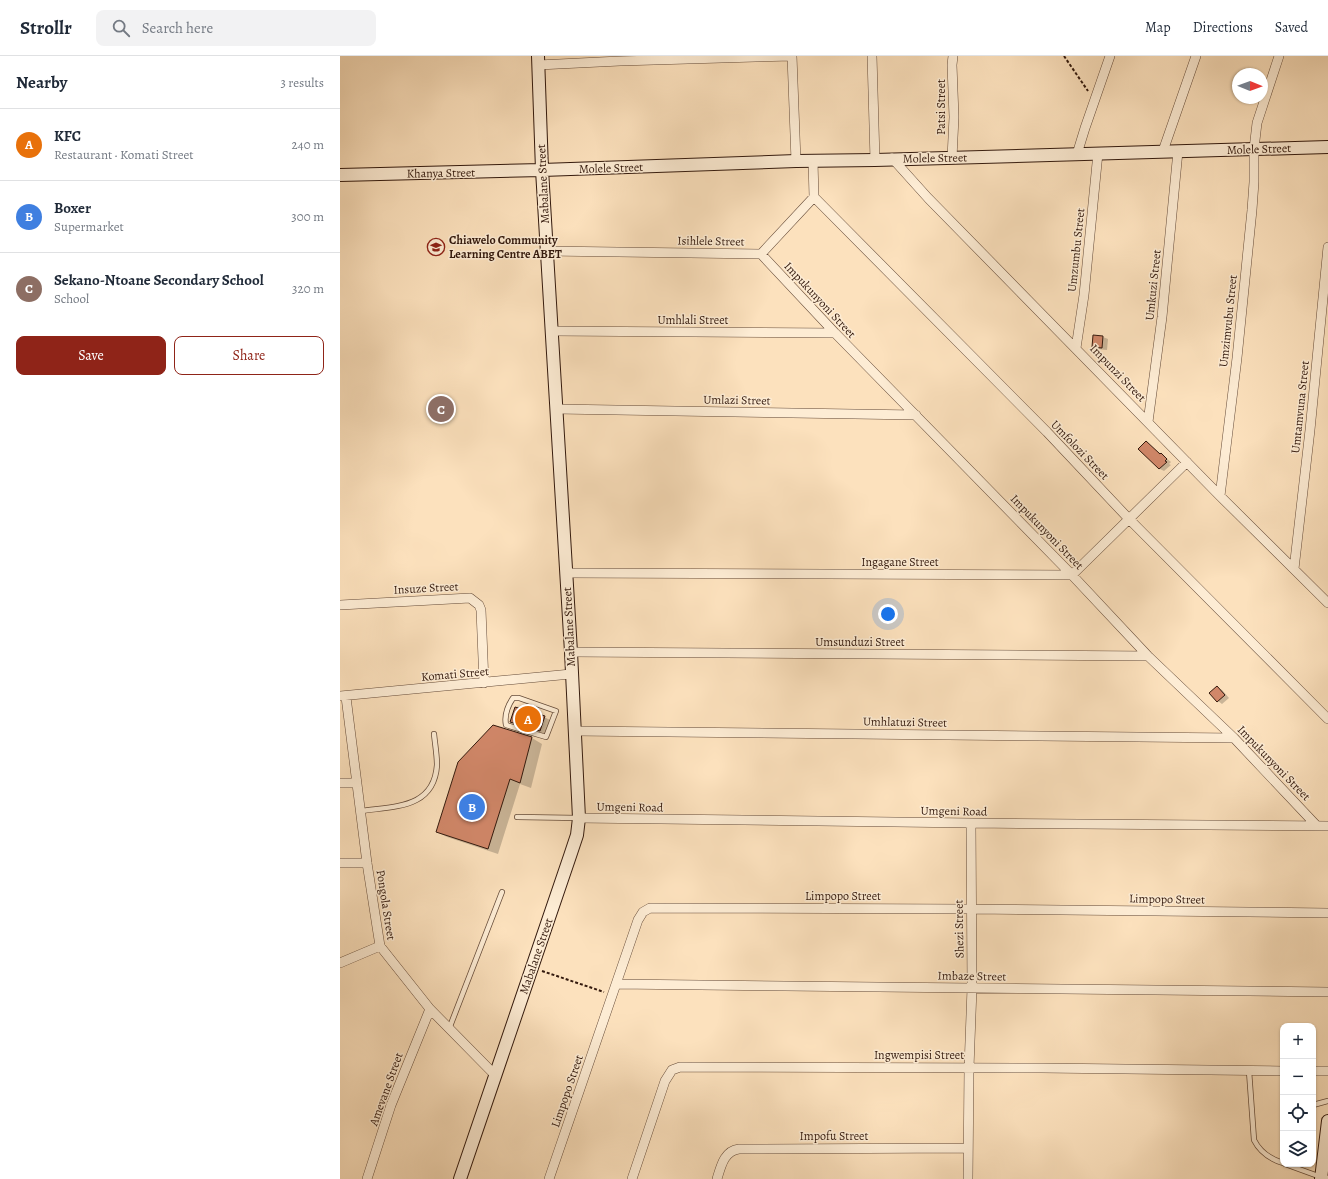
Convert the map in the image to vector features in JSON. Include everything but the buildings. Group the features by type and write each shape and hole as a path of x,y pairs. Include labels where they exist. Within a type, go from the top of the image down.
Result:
{"street":[{"path":"538,61 792,56 796,161"},
{"path":"872,56 875,160"},
{"name":"Patsi Street","path":"952,158 954,117 953,56"},
{"path":"1078,154 1094,101 1110,56"},
{"path":"1163,151 1196,56"},
{"name":"Umzimvubu Street","path":"1220,496 1237,358 1252,210 1254,149 1257,123 1279,56"},
{"name":"Mabalane Street","path":"460,1179 577,835 579,818 571,652 542,170 538,61"},
{"name":"Molele Street","path":"542,170 796,161 875,160 892,158 952,158 1328,147"},
{"name":"Umkuzi Street","path":"1148,422 1162,317 1178,151"},
{"name":"Umzumbu Street","path":"1076,348 1084,295 1098,153"},
{"name":"Impunzi Street","path":"892,158 928,198 1220,496 1328,603"},
{"path":"813,161 814,198"},
{"name":"Khanya Street","path":"340,175 542,170"},
{"name":"Isihlele Street","path":"547,250 761,254 814,198"},
{"name":"Umfolozi Street","path":"814,198 1047,432 1129,519 1328,719"},
{"name":"Umtamvuna Street","path":"1294,569 1310,430 1328,247"},
{"name":"Impukunyoni Street","path":"761,254 834,333 1072,575 1148,656 1234,738 1316,825"},
{"name":"Umhlali Street","path":"552,331 834,333"},
{"name":"Umlazi Street","path":"557,409 916,415"},
{"path":"1072,575 1187,462"},
{"name":"Ingagane Street","path":"566,573 1072,575"},
{"name":"Insuze Street","path":"340,605 448,598 470,598 474,600 481,610 484,683"},
{"name":"Umsunduzi Street","path":"571,652 1148,656"},
{"name":"Komati Street","path":"343,696 571,674"},
{"name":"Pongola Street","path":"343,696 380,946 430,1009 495,1075"},
{"name":"Umhlatuzi Street","path":"575,731 1234,738"},
{"path":"340,783 357,783"},
{"name":"Umgeni Road","path":"579,818 1328,826"},
{"name":"Shezi Street","path":"968,1179 969,1068 972,988 971,823"},
{"path":"340,863 367,863"},
{"name":"Limpopo Street","path":"549,1179 639,917 645,910 652,907 1328,913"},
{"path":"340,963 380,946"},
{"name":"Imbaze Street","path":"616,984 1328,992"},
{"name":"Amevane Street","path":"367,1179 391,1105 430,1009"},
{"name":"Ingwempisi Street","path":"632,1179 665,1081 669,1073 676,1068 969,1068 1280,1071"},
{"path":"1316,1071 1328,1071"},
{"path":"1323,1178 1328,1121"},
{"name":"Impofu Street","path":"717,1179 725,1157 731,1152 739,1149 968,1148"}],"lane":[{"path":"513,698 519,698 556,711 546,737 506,724 505,716 509,704 513,698"},
{"path":"361,811 411,803 420,799 427,792 435,775 437,764 434,734"},
{"path":"517,817 579,818"},
{"path":"449,1029 502,892"},
{"path":"1250,1071 1254,1140 1258,1148 1280,1162"},
{"path":"1316,1104 1328,1101"},
{"path":"1301,1167 1323,1178"}],"path":[{"path":"1064,56 1094,101"},
{"path":"532,967 612,995"}],"place":[{"name":"Chiawelo Community Learning Centre ABET","path":"436,247"},
{"name":"Sekano-Ntoane Secondary School","path":"441,409"},
{"name":"KFC","path":"528,719"},
{"name":"Boxer","path":"472,807"}]}
